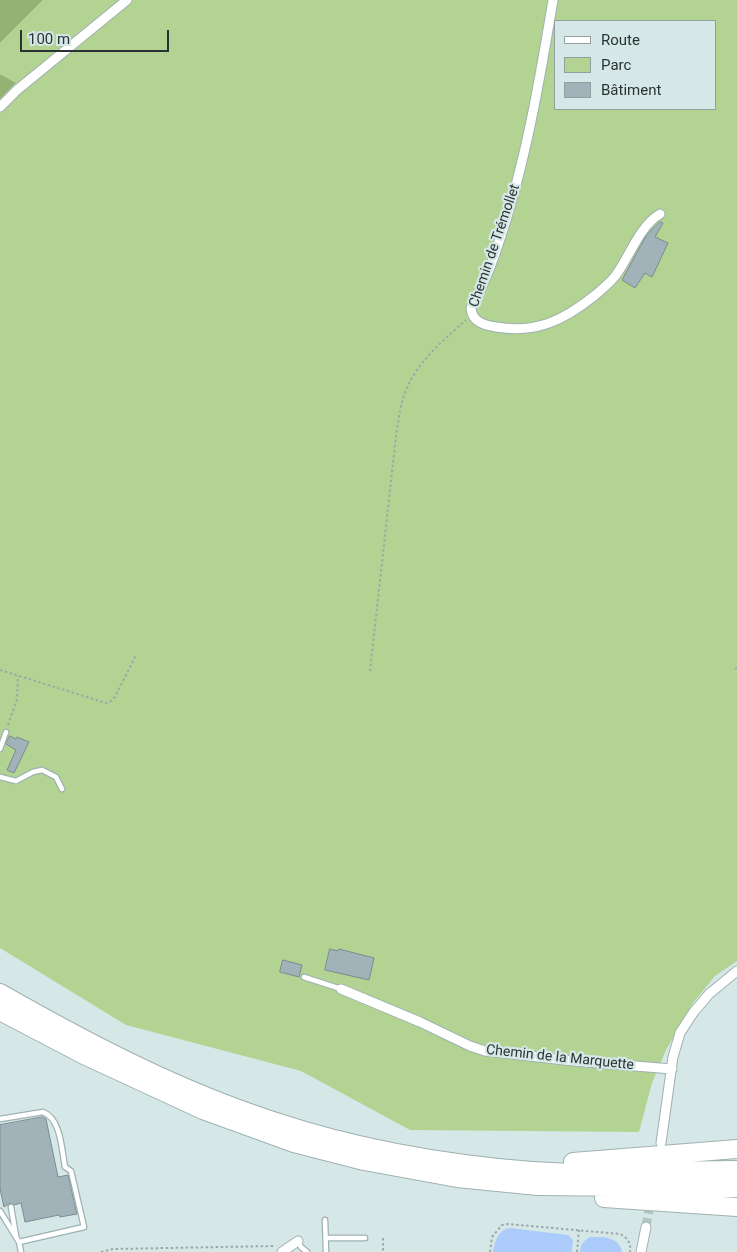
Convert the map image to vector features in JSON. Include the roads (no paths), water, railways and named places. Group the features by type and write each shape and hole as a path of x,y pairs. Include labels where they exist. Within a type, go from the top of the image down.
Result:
{"highway":[{"path":"0,993 140,1067 183,1087 273,1121 356,1145 536,1178 618,1173 737,1170"},
{"path":"0,1011 84,1055 203,1110 294,1143 364,1161 458,1178 536,1178 737,1188"},
{"path":"536,1178 560,1163 737,1149"},
{"path":"536,1178 556,1194 737,1207"}],"street":[{"path":"0,107 32,78 127,0"},
{"name":"Chemin de Trémollet","path":"553,0 539,82 517,182 489,272 471,308 472,315 483,324 518,328 539,327 564,317 582,306 613,280 641,235 653,219 660,214"},
{"path":"661,1143 673,1057 680,1033 692,1013 709,994 737,971"},
{"name":"Chemin de la Marquette","path":"341,989 485,1051 672,1069"},
{"path":"641,1252 646,1227"},
{"path":"286,1249 298,1241"}],"lane":[{"path":"0,749 6,732"},
{"path":"0,777 16,781 33,772 42,770 56,777 62,789"},
{"path":"304,978 341,989"},
{"path":"0,1120 43,1112 51,1116 58,1131 65,1167 72,1170 84,1228 18,1240"},
{"path":"11,1207 21,1252"},
{"path":"0,1211 18,1240"},
{"path":"325,1220 326,1252"},
{"path":"326,1238 365,1238"},
{"path":"298,1241 307,1252"}],"water":[{"path":"510,1228 568,1235 573,1240 572,1252 493,1252 496,1240 500,1234"},
{"path":"590,1237 610,1238 618,1243 622,1252 580,1252 583,1243"}],"tunnel":[{"path":"646,1227 651,1198"}]}
